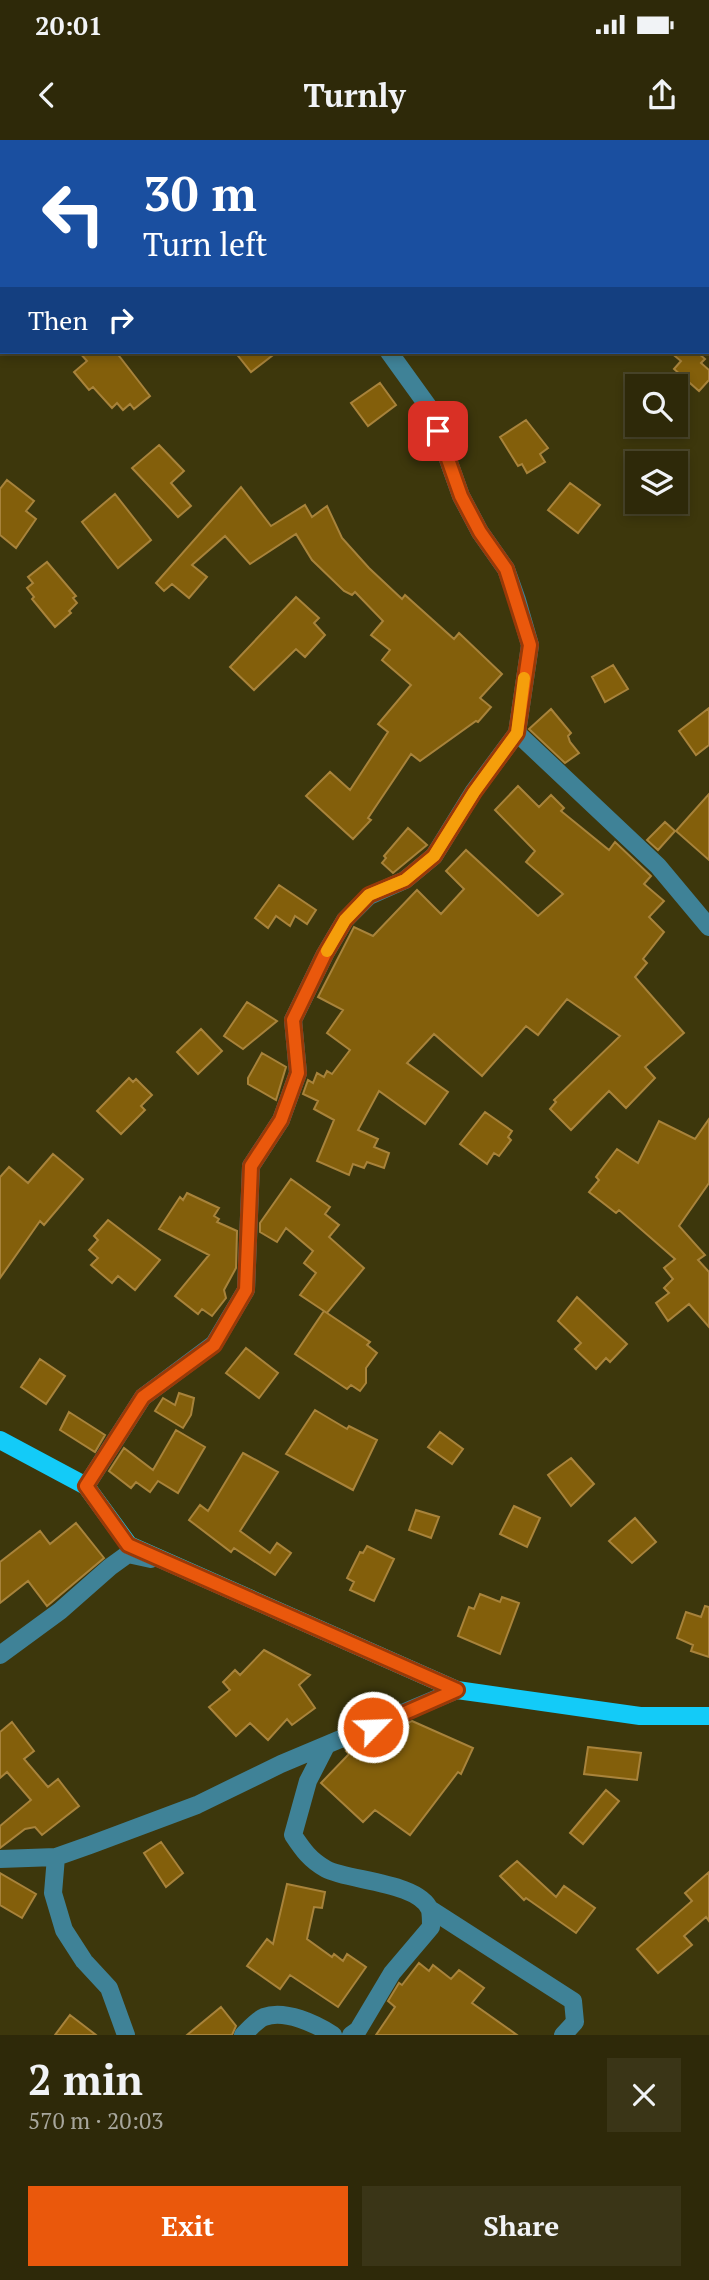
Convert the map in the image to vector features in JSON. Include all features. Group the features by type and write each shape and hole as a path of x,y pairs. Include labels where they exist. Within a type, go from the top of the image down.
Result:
{"main road":[{"path":"0,1440 86,1486 128,1545 457,1690 639,1716 709,1716"}],"street":[{"path":"86,1486 143,1397 214,1345 246,1290 251,1166 281,1120 298,1073 293,1020 325,954 345,920 369,895 405,880 434,856 474,792 517,733 530,645 517,600 506,569 480,532 461,496 430,409 390,354"},
{"path":"517,733 658,866 709,927"},
{"path":"0,1655 61,1611 110,1567 128,1555 168,1563"},
{"path":"0,1859 56,1857 197,1805 457,1690"},
{"path":"326,1746 308,1781 293,1835 307,1857 329,1871 375,1880 419,1898 430,1909 573,2001 575,2022 563,2035"},
{"path":"56,1857 53,1893 64,1930 84,1961 109,1988 126,2035"},
{"path":"351,2035 358,2030 392,1973 431,1927 430,1909"},
{"path":"243,2035 263,2017 281,2015 321,2027 333,2035"}],"building":[{"path":"81,354 118,354 150,396 134,409 130,404 123,410 117,403 112,408 93,387 89,390 74,372 87,361"},
{"path":"237,354 274,354 251,372"},
{"path":"672,354 699,354 705,359 701,363 709,370 709,380 699,391 688,381 688,374 680,374 674,369 681,361"},
{"path":"380,383 396,405 368,426 351,403"},
{"path":"526,420 548,448 540,454 545,462 527,473 522,464 518,466 500,437"},
{"path":"159,445 184,471 171,483 191,506 178,517 132,468"},
{"path":"7,480 34,501 26,511 36,519 16,548 0,535 0,489"},
{"path":"570,483 600,505 578,533 548,510"},
{"path":"241,487 271,526 305,505 312,517 327,506 342,538 369,568 402,599 405,595 454,639 459,633 502,674 480,698 491,707 478,722 420,761 411,754 368,818 371,820 353,839 306,796 330,772 350,790 388,732 378,724 411,685 382,660 390,650 371,635 383,621 355,592 352,595 344,591 312,560 296,534 250,564 225,536 192,565 207,577 189,598 172,584 164,591 156,583"},
{"path":"115,494 151,540 118,568 82,522"},
{"path":"47,562 76,596 73,598 77,603 69,611 71,613 55,627 32,599 34,597 27,588 33,583 28,577"},
{"path":"296,597 319,618 314,623 325,635 305,657 296,649 254,690 230,667"},
{"path":"613,665 628,689 605,702 592,677"},
{"path":"709,708 709,745 696,755 679,731"},
{"path":"551,709 571,733 568,736 570,742 579,753 565,763 529,729"},
{"path":"518,786 539,807 551,795 564,808 561,811 609,850 615,842 651,876 644,884 664,901 649,917 664,932 643,959 647,963 635,977 684,1033 645,1067 655,1078 626,1108 609,1091 571,1130 550,1109 556,1102 554,1100 620,1036 567,999 538,1035 526,1026 482,1076 434,1034 407,1063 448,1092 425,1124 379,1091 358,1130 378,1139 374,1147 389,1153 384,1168 367,1162 364,1168 353,1164 349,1175 317,1161 334,1120 314,1109 318,1101 303,1094 308,1080 313,1083 317,1073 324,1077 327,1071 332,1074 350,1050 327,1033 343,1010 318,997 354,927 373,936 417,890 441,914 464,889 446,871 466,850 538,916 563,894 526,862 535,851 495,810"},
{"path":"709,794 709,860 676,831"},
{"path":"665,822 675,831 658,850 647,840"},
{"path":"408,828 427,845 393,873 382,863 386,858 384,856"},
{"path":"279,885 316,910 307,924 295,916 290,926 276,916 268,928 255,918"},
{"path":"247,1002 277,1021 243,1049 224,1036"},
{"path":"201,1029 222,1051 198,1074 177,1052"},
{"path":"262,1053 286,1067 276,1100 248,1084 248,1078"},
{"path":"129,1078 133,1082 136,1079 152,1095 141,1106 145,1110 121,1134 97,1111"},
{"path":"485,1112 512,1131 508,1137 511,1140 499,1156 494,1153 487,1164 460,1144"},
{"path":"709,1119 709,1183 679,1226 705,1255 698,1260 709,1272 709,1327 689,1304 668,1321 656,1303 669,1293 664,1288 673,1279 664,1268 675,1259 619,1210 616,1213 589,1192 599,1180 596,1177 617,1149 638,1163 659,1121 695,1139"},
{"path":"53,1154 83,1179 44,1225 40,1221 0,1278 0,1177 9,1167 28,1183"},
{"path":"291,1179 330,1207 325,1214 339,1225 329,1237 364,1268 327,1313 300,1295 316,1273 304,1263 313,1251 286,1228 277,1242 260,1232 260,1223"},
{"path":"187,1193 219,1208 214,1216 219,1219 217,1222 237,1231 236,1268 224,1290 226,1298 212,1316 202,1309 198,1314 175,1296 209,1255 159,1229 180,1197 183,1200"},
{"path":"108,1220 160,1260 135,1290 118,1276 112,1283 91,1265 98,1258 89,1250 98,1240 94,1236"},
{"path":"577,1297 627,1344 610,1362 606,1358 596,1369 575,1349 581,1343 558,1321"},
{"path":"324,1311 370,1342 367,1345 377,1353 366,1368 366,1383 360,1391 351,1385 347,1389 295,1354"},
{"path":"246,1348 278,1373 259,1398 226,1373"},
{"path":"40,1359 65,1376 46,1404 21,1387"},
{"path":"179,1393 194,1398 191,1415 183,1428 155,1411 163,1398 175,1405"},
{"path":"315,1410 347,1429 349,1426 377,1440 353,1490 286,1454"},
{"path":"69,1412 105,1435 95,1452 60,1430"},
{"path":"176,1430 205,1447 178,1493 158,1481 150,1492 136,1482 131,1488 109,1471 124,1448 153,1470"},
{"path":"440,1432 463,1449 452,1464 428,1447"},
{"path":"243,1453 278,1472 240,1531 270,1553 277,1543 291,1553 275,1575 234,1548 231,1552 189,1520 200,1505 208,1511"},
{"path":"571,1458 594,1484 571,1506 548,1475"},
{"path":"514,1506 540,1518 527,1547 500,1534"},
{"path":"416,1510 439,1517 431,1538 409,1530"},
{"path":"635,1518 656,1542 632,1563 609,1541"},
{"path":"76,1523 104,1558 47,1606 28,1581 0,1603 0,1562 40,1531 50,1544"},
{"path":"367,1546 394,1559 374,1601 350,1590 354,1582 347,1578 360,1552 363,1553"},
{"path":"480,1594 500,1602 502,1597 519,1603 500,1654 458,1636 469,1607 474,1609"},
{"path":"705,1606 709,1607 709,1657 691,1651 693,1645 677,1638 686,1612 701,1617"},
{"path":"264,1650 310,1675 299,1685 315,1708 292,1725 287,1719 268,1740 250,1723 236,1736 209,1707 230,1690 223,1682 235,1670 240,1675"},
{"path":"412,1721 473,1748 461,1774 458,1772 410,1835 375,1810 363,1822 321,1783 349,1754 346,1751 349,1748 362,1742 373,1753 383,1733"},
{"path":"12,1722 34,1751 24,1759 48,1787 58,1779 79,1806 42,1835 35,1827 25,1829 0,1848 0,1826 31,1800 7,1772 0,1778 0,1732"},
{"path":"588,1747 641,1753 637,1780 584,1774"},
{"path":"606,1790 619,1801 583,1844 570,1833"},
{"path":"161,1842 183,1873 166,1887 144,1853"},
{"path":"517,1861 556,1897 564,1886 595,1908 576,1933 526,1898 524,1900 500,1876"},
{"path":"709,1872 709,1921 706,1917 684,1936 692,1945 658,1973 637,1949 692,1901 685,1893"},
{"path":"0,1873 36,1894 22,1918 0,1905"},
{"path":"287,1884 325,1892 322,1908 314,1907 307,1939 332,1957 334,1954 343,1961 347,1954 366,1967 338,2007 290,1975 280,1989 247,1966 267,1939 273,1944"},
{"path":"419,1963 429,1971 433,1965 451,1979 459,1970 484,1988 472,2003 517,2035 376,2035 395,2007 388,2001 399,1983 402,1985"},
{"path":"221,2007 236,2026 232,2035 187,2035"},
{"path":"70,2015 96,2035 55,2035"}],"slow traffic":[{"path":"327,951 345,920 369,895 405,880 434,856 474,792 517,733 524,678"}],"route":[{"path":"373,1727 457,1690 128,1545 86,1486 143,1397 214,1345 246,1290 251,1166 281,1120 298,1073 293,1020 325,954 345,920 369,895 405,880 434,856 474,792 517,733 530,645 506,569 480,532 461,496 438,431"}]}
